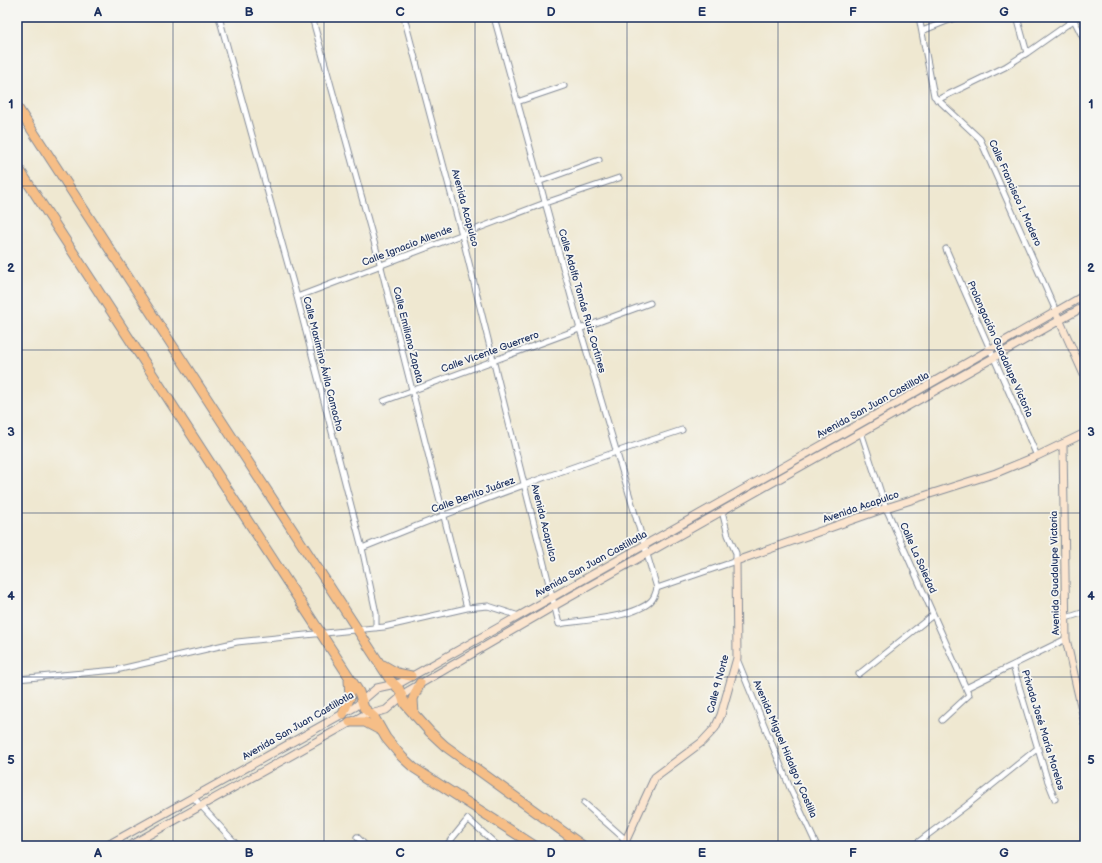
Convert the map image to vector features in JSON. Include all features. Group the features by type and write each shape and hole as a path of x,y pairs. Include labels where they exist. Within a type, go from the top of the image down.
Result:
{"highway":[{"path":"17,107 394,685 399,689 401,696 414,715 445,746 583,846"},
{"path":"17,166 349,678 363,701 364,708 370,713 402,757 414,768 535,846"},
{"path":"376,656 383,665 392,672 411,676"},
{"path":"343,714 350,697 349,678"},
{"path":"414,715 413,699 420,683"},
{"path":"350,722 365,722 381,730"}],"main road":[{"name":"Avenida San Juan Castillotla","path":"106,846 343,714 363,701 377,688 394,685 411,676 644,546 1085,295"},
{"name":"Avenida San Juan Castillotla","path":"129,846 350,722 370,713 382,712 420,683 1085,306"},
{"name":"Calle Francisco I. Madero","path":"1056,311 1085,377"},
{"name":"Avenida Acapulco","path":"736,562 886,508 996,473 1037,456 1085,433"},
{"name":"Avenida Guadalupe Victoria","path":"1063,444 1066,639 1085,723"},
{"name":"Calle 9 Norte","path":"621,846 626,840 655,777 693,749 715,728 726,702 737,658 736,562"}],"street":[{"name":"Calle Maximino Ávila Camacho","path":"219,17 297,297 362,548 376,613 376,628"},
{"name":"Calle Emiliano Zapata","path":"312,17 381,267 467,608"},
{"name":"Avenida Acapulco","path":"404,17 462,235 559,624 629,614 643,607 652,600 658,588 736,562"},
{"name":"Calle Adolfo Tomás Ruiz Cortines","path":"494,17 538,182 580,329 646,554 658,588"},
{"path":"919,17 933,90 937,100 988,76 1027,54 1076,18 1085,42"},
{"path":"922,31 957,17"},
{"path":"1017,17 1027,54"},
{"path":"517,102 564,86"},
{"name":"Calle Francisco I. Madero","path":"937,100 969,127 980,139 1056,311"},
{"path":"538,182 599,160"},
{"name":"Calle Ignacio Allende","path":"297,297 381,267 545,203 619,178"},
{"name":"Prolongación Guadalupe Victoria","path":"946,249 1037,456"},
{"name":"Calle Vicente Guerrero","path":"384,400 650,303"},
{"name":"Calle Benito Juárez","path":"362,548 443,515 616,451 682,430"},
{"name":"Calle La Soledad","path":"861,432 886,508 966,688"},
{"path":"722,511 728,535 736,553 736,562"},
{"path":"17,679 116,670 237,642 319,632 376,628 467,608 488,606 519,616"},
{"path":"1066,618 1085,612"},
{"path":"859,674 933,616"},
{"path":"942,720 969,697 966,688 1066,639"},
{"name":"Avenida Miguel Hidalgo y Costilla","path":"737,658 790,788 817,846"},
{"name":"Privada José María Morelos","path":"1013,666 1055,799"},
{"path":"913,846 966,806 1038,748"},
{"path":"193,797 238,846"},
{"path":"584,803 626,840"},
{"path":"446,846 468,819 498,846"},
{"path":"357,837 366,846"},
{"path":"226,846 232,840"}]}
